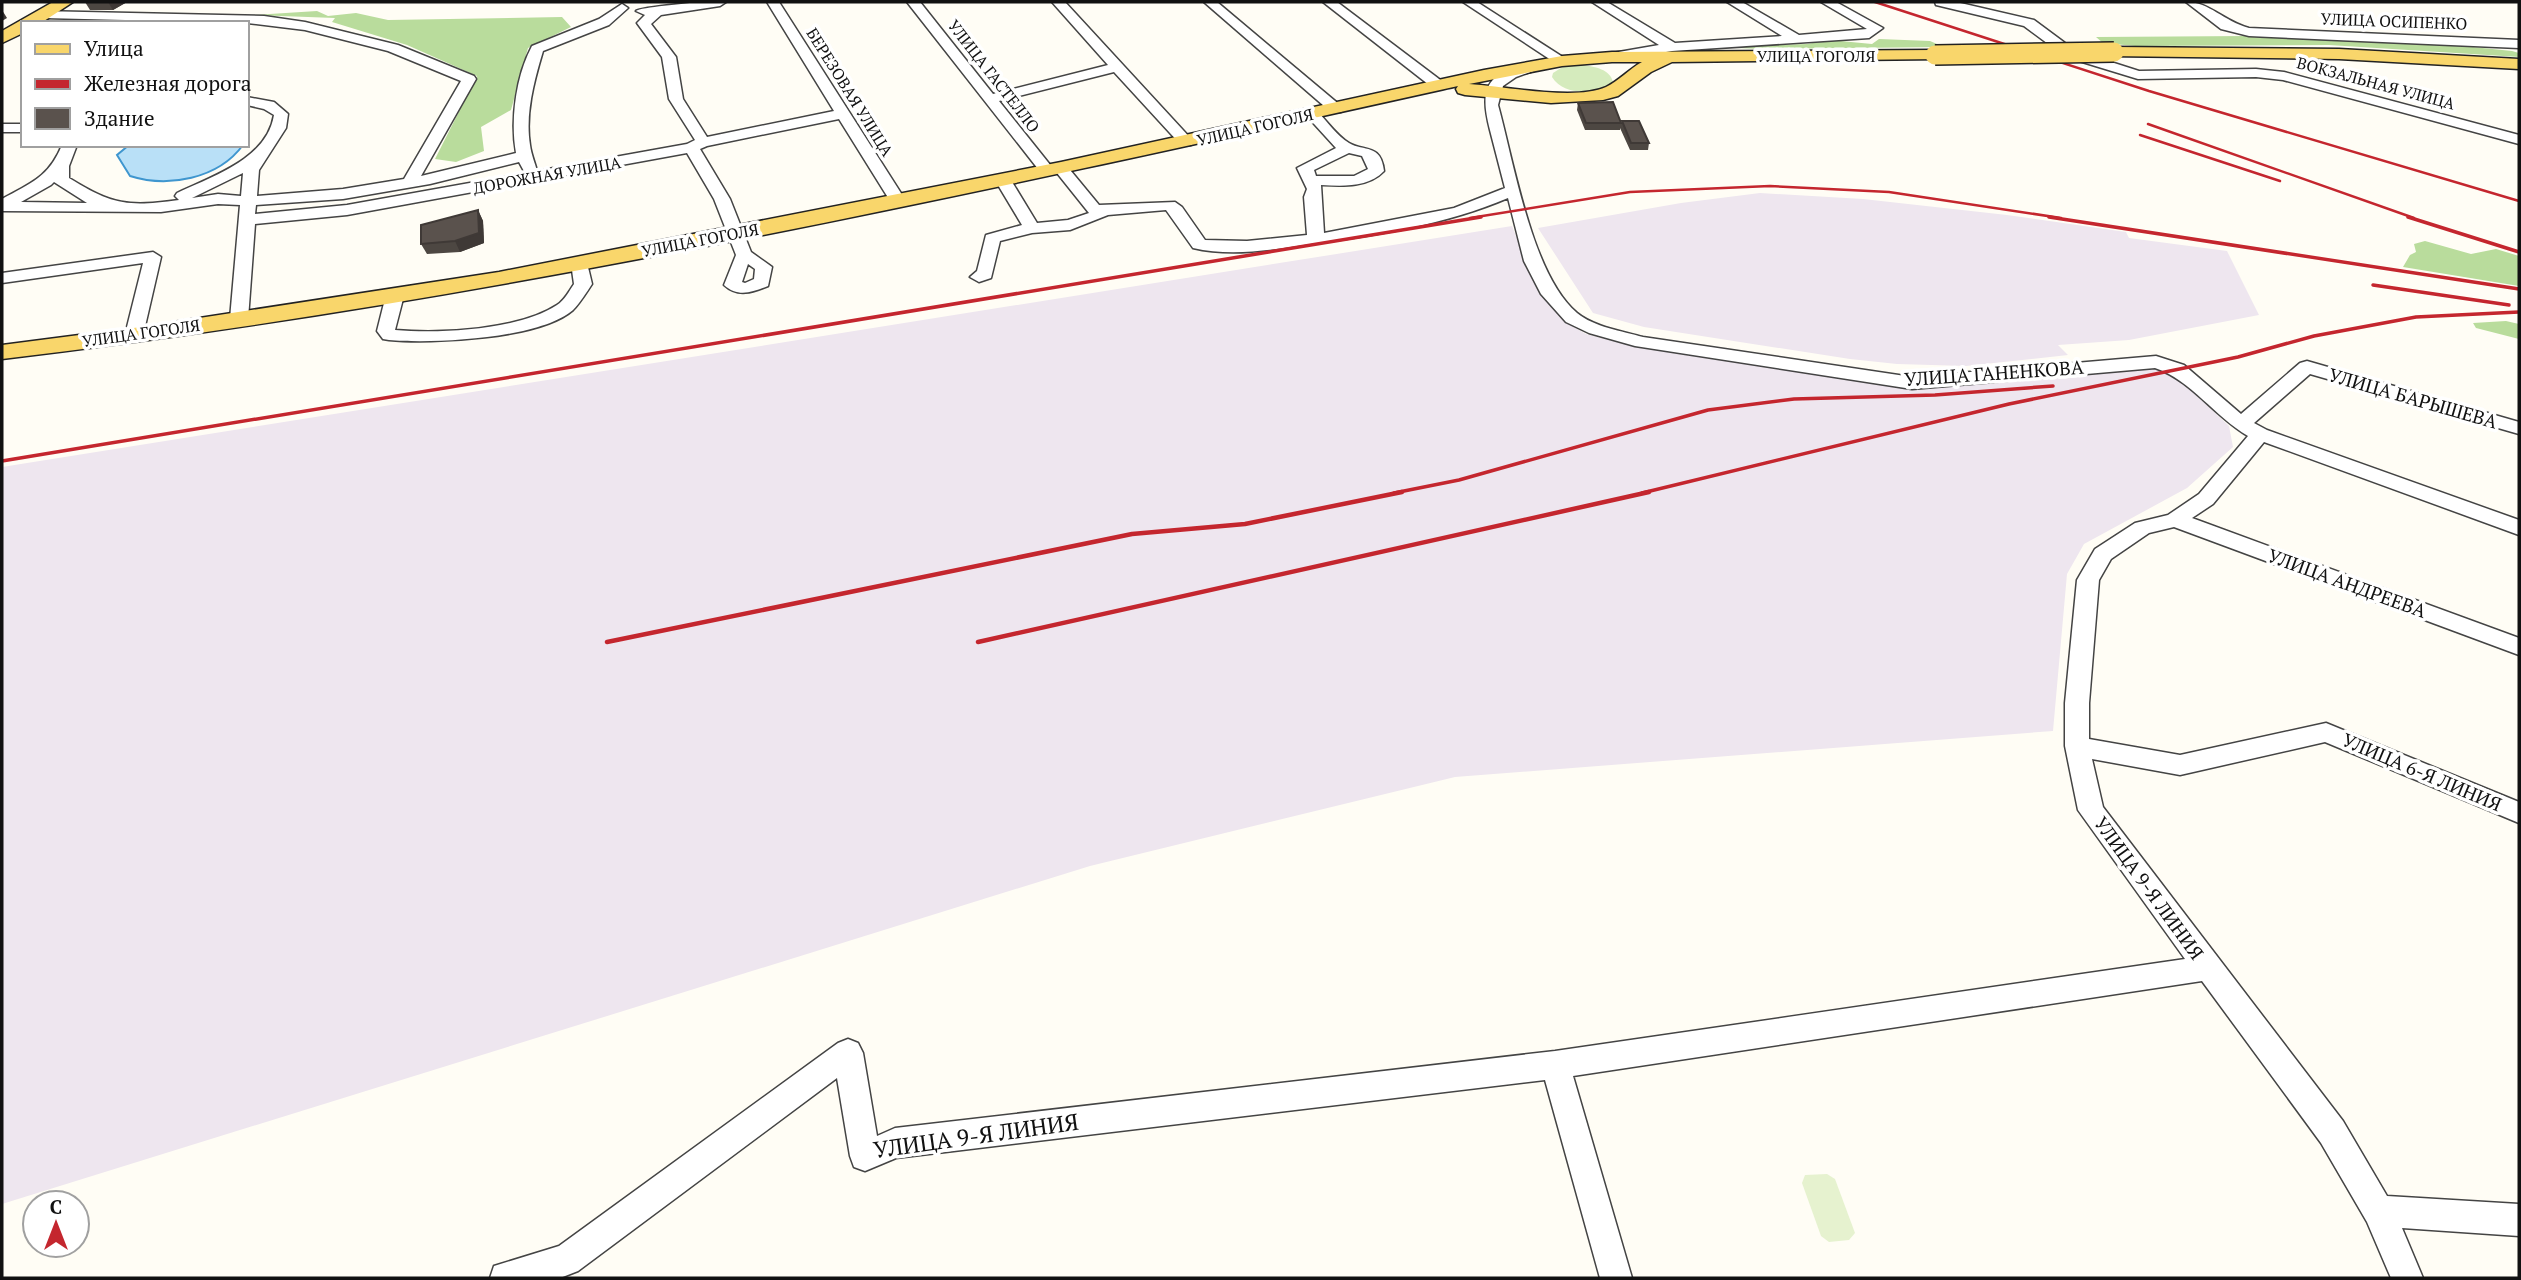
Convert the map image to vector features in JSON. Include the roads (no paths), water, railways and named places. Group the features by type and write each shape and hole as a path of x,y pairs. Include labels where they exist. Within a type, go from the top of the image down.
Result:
{"main road":[{"path":"32,21 65,2"},
{"path":"2,38 21,27"},
{"name":"УЛИЦА ГОГОЛЯ","path":"1697,57 2114,52 2339,54 2519,64"},
{"path":"1439,87 1555,63 1612,57 1697,57"},
{"path":"1439,87 1577,96 1610,91 1644,66 1697,57"},
{"path":"1555,63 1601,64 1612,70 1621,81 1610,91 1577,94 1552,87 1541,75 1555,63"},
{"name":"УЛИЦА ГОГОЛЯ","path":"2,352 134,335 395,295 579,263 1054,170 1439,87"}],"street":[{"path":"453,174 535,177 524,156 522,110 537,49 549,41 605,22 618,5 657,12 720,2"},
{"name":"БЕРЕЗОВАЯ УЛИЦА","path":"772,2 898,201"},
{"name":"УЛИЦА ГАСТЕЛЛО","path":"913,2 989,99 1094,209 1104,211"},
{"path":"1058,2 1186,142"},
{"path":"1210,2 1336,109"},
{"path":"1329,2 1439,87 1479,97 1495,114"},
{"path":"1469,2 1555,63"},
{"path":"1598,2 1672,47"},
{"path":"1733,2 1794,38"},
{"path":"1612,57 1672,47 1869,34 1876,28 1827,2"},
{"name":"ВОКЗАЛЬНАЯ УЛИЦА","path":"1941,2 2029,23 2060,46 2084,58 2138,75 2256,73 2284,76 2519,140"},
{"name":"УЛИЦА ОСИПЕНКО","path":"2192,2 2226,26 2249,33 2519,44"},
{"path":"657,12 644,23 668,57 676,99 737,233 744,255"},
{"path":"44,14 217,21 264,20 305,26 393,48 469,79 410,183"},
{"path":"1493,90 1506,76 1555,63"},
{"path":"989,99 1116,67"},
{"name":"УЛИЦА ГАНЕНКОВА","path":"1493,90 1490,97 1532,261 1547,290 1572,318 1595,329 1641,342 1912,383 2156,362 2177,369 2250,429 2519,528"},
{"path":"1495,114 1496,106 1510,99 1577,96"},
{"path":"239,319 251,170 279,128 281,114 269,105 248,101"},
{"name":"ДОРОЖНАЯ УЛИЦА","path":"247,220 347,210 535,177 844,114"},
{"path":"1312,114 1346,149"},
{"path":"2,128 21,128"},
{"path":"2,206 45,182 61,166 69,147"},
{"path":"1312,180 1345,181 1367,178 1376,171 1376,163 1369,152 1355,148 1346,149 1304,168 1315,189 1312,197 1316,238"},
{"path":"161,207 235,172 264,149"},
{"path":"2,206 161,207 218,199 248,201 343,194 453,174 524,156"},
{"path":"61,166 61,180 95,201 116,208"},
{"path":"1003,180 1032,228"},
{"path":"979,277 985,274 992,238 1032,228 1058,227 1096,217 1104,211 1169,205 1177,210 1199,244 1224,248 1316,238 1424,221 1461,211 1514,190"},
{"path":"2,278 153,257 134,335"},
{"path":"395,295 386,331 389,335 405,338 500,328 544,319 565,308 583,284 579,263"},
{"name":"УЛИЦА 9-Я ЛИНИЯ","path":"2307,367 2258,412 2206,499 2175,520 2142,528 2104,554 2088,580 2077,703 2077,746 2091,810 2332,1132 2378,1211 2407,1278"},
{"name":"УЛИЦА БАРЫШЕВА","path":"2307,367 2519,428"},
{"name":"УЛИЦА АНДРЕЕВА","path":"2175,520 2519,647"},
{"name":"УЛИЦА 6-Я ЛИНИЯ","path":"2077,746 2118,757 2180,765 2326,732 2519,813"},
{"name":"УЛИЦА 9-Я ЛИНИЯ","path":"506,1278 568,1260 848,1053 865,1156 895,1143 1555,1065 2208,968"},
{"path":"1555,1065 1616,1278"},
{"path":"2378,1211 2519,1220"}],"water":[{"path":"127,147 241,147 220,166 191,178 176,180 145,180 130,176 117,155"}],"railway":[{"path":"1875,2 2149,91 2519,201"},
{"path":"2148,124 2414,218"},
{"path":"2140,135 2280,181"},
{"path":"1470,218 1630,192 1770,186 1889,192 2061,218"},
{"path":"2,461 1481,217"},
{"path":"2049,217 2519,289"},
{"path":"2408,217 2519,252"},
{"path":"2373,285 2509,305"},
{"path":"1642,493 2009,404 2238,357 2314,336 2416,317 2519,312"},
{"path":"1394,493 1459,480 1708,410 1794,399 1935,395 2053,386"},
{"path":"607,642 1132,534 1245,524 1402,492"},
{"path":"978,642 1649,492"}]}
